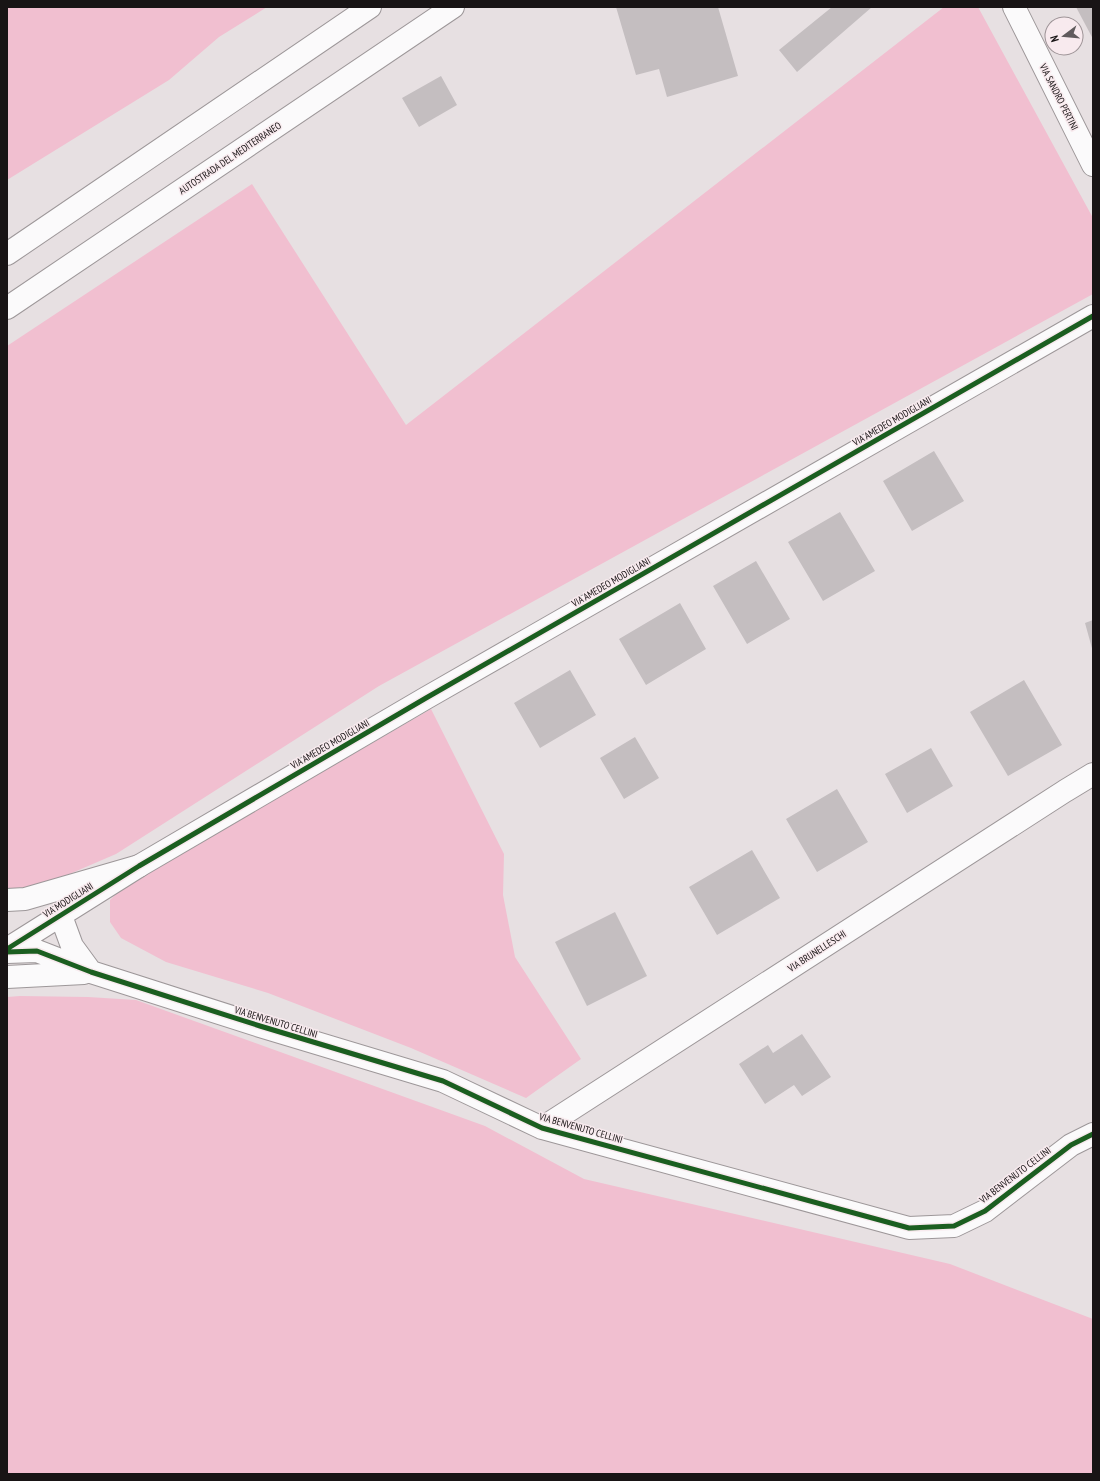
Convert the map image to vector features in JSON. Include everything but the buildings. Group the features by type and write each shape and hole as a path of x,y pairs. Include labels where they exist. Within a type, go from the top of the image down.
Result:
{"main road":[{"path":"7,254 370,7"},
{"name":"AUTOSTRADA DEL MEDITERRANEO","path":"7,308 453,7"},
{"name":"VIA SANDRO PERTINI","path":"1014,7 1093,165"},
{"name":"VIA AMEDEO MODIGLIANI","path":"139,866 433,694 1093,316"},
{"name":"VIA BRUNELLESCHI","path":"542,1128 1093,774"},
{"path":"7,900 25,899 139,866"},
{"name":"VIA MODIGLIANI","path":"7,952 139,866"},
{"path":"61,916 72,946 91,972"},
{"name":"VIA BENVENUTO CELLINI","path":"7,952 24,961 91,972 260,1026 443,1081 542,1128 909,1228 954,1226 985,1210 1071,1145 1093,1134"},
{"name":"VIA BENVENUTO CELLINI","path":"7,977 91,972"}],"shaded area":[{"path":"7,7 267,7 219,37 169,80 7,180"},
{"path":"944,7 978,7 1093,218 1093,294 379,686 116,854 44,885 7,889 7,346 252,184 406,425"},
{"path":"431,709 504,854 503,895 515,957 581,1059 526,1098 411,1048 268,993 166,962 121,938 110,922 110,900 123,887"},
{"path":"7,997 88,997 136,1000 485,1126 584,1179 950,1264 1093,1319 1093,1474 7,1474"}],"cycle path":[{"path":"7,949 139,866 426,698 1093,316"},
{"path":"7,952 37,951 91,972 260,1026 443,1081 542,1128 909,1228 954,1226 985,1211 1071,1145 1093,1134"}]}
